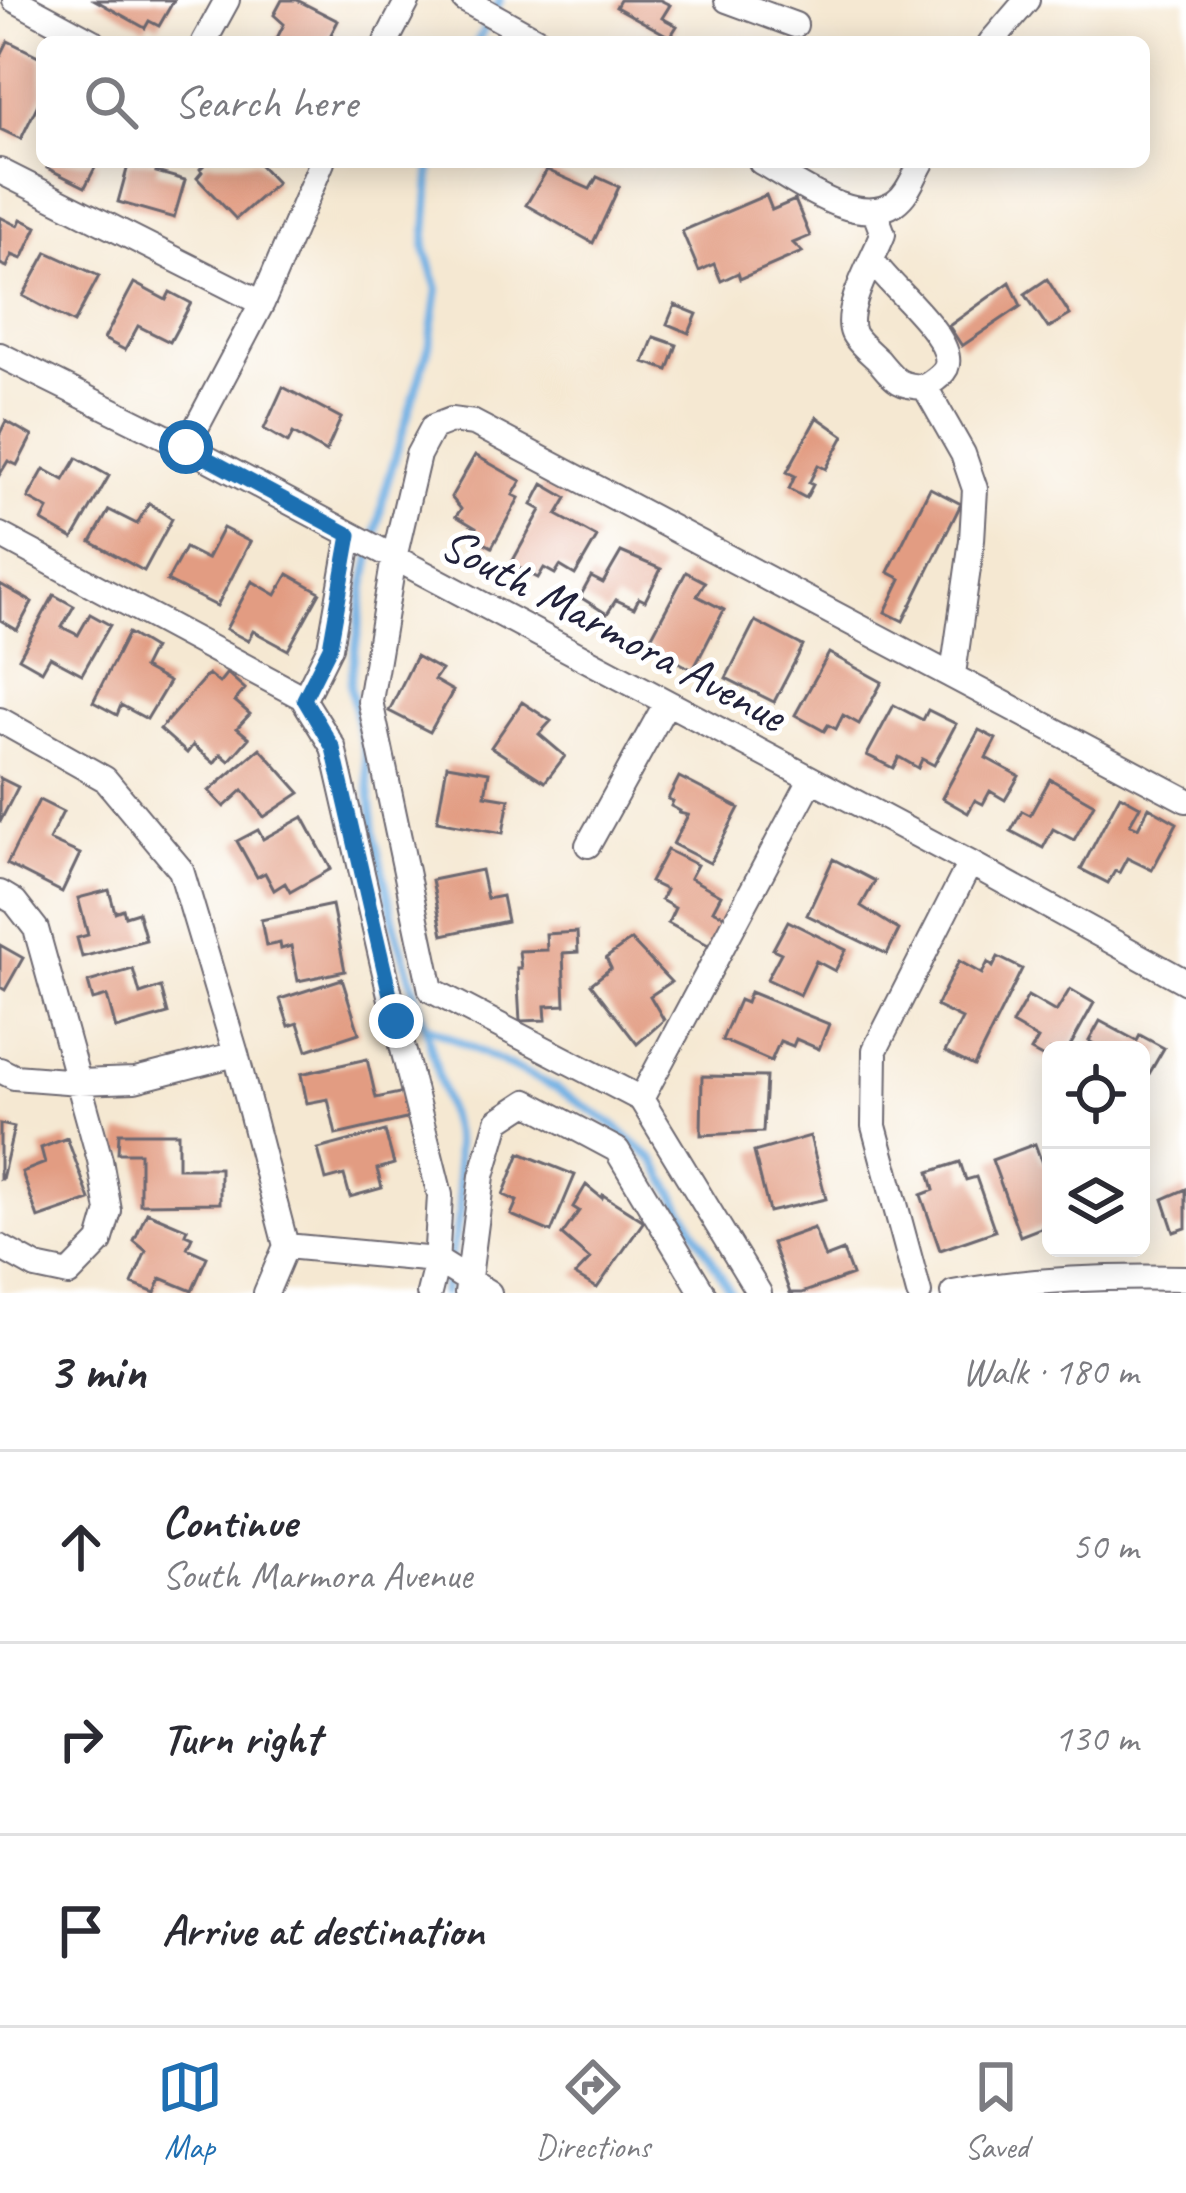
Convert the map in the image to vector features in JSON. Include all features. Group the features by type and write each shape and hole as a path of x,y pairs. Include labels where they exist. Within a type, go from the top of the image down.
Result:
{"street":[{"path":"15,0 82,36"},
{"path":"207,36 227,0"},
{"path":"389,36 408,0"},
{"path":"465,0 531,36"},
{"path":"727,0 795,25"},
{"path":"996,36 1027,0"},
{"path":"186,447 262,303 319,168"},
{"path":"772,168 840,206 863,212 896,202 919,168"},
{"path":"0,171 262,303"},
{"path":"873,261 939,338 948,360 945,370 925,387 897,382 853,332 856,294 883,234 874,210"},
{"name":"South Marmora Avenue","path":"0,355 186,447 1186,982"},
{"path":"925,387 963,454 975,489 953,674"},
{"path":"759,1293 641,1099 431,990 370,701 394,558 418,455 434,427 452,420 474,423 1186,800"},
{"path":"0,535 304,699 333,748 440,1195 429,1293"},
{"path":"304,699 330,647 350,535"},
{"path":"588,845 666,704"},
{"path":"0,720 105,779 181,870 286,1246 266,1293"},
{"path":"641,1099 811,780"},
{"path":"919,1293 874,1126 875,1050 970,863"},
{"path":"0,893 15,902 36,929 100,1160 109,1211 100,1242 69,1274 36,1267 0,1247"},
{"path":"0,1070 14,1077 79,1082 135,1080 236,1054"},
{"path":"475,1289 482,1176 498,1121 527,1102 617,1150 703,1293"},
{"path":"286,1246 436,1260 475,1289"},
{"path":"952,1293 1004,1284 1186,1278"}],"building":[{"path":"95,0 174,0 159,26 149,21 145,28"},
{"path":"282,0 297,0 338,21 330,36 278,36 284,24 274,15"},
{"path":"620,0 660,0 670,5 662,18 677,26 668,36 616,7"},
{"path":"8,41 36,55 36,108 21,139 0,129 0,57"},
{"path":"47,168 95,168 85,187"},
{"path":"127,168 157,168 156,172 185,180 174,218 118,202"},
{"path":"263,168 277,183 236,219 197,178 200,169"},
{"path":"547,170 590,189 597,177 619,187 593,243 526,205"},
{"path":"766,195 772,210 795,200 810,236 793,243 802,252 740,279 738,273 721,281 714,264 699,271 682,231"},
{"path":"0,217 18,226 21,219 37,227 22,259 12,255 7,267 0,264"},
{"path":"47,252 99,276 74,323 23,296"},
{"path":"1047,279 1070,315 1048,328 1025,294"},
{"path":"1010,282 1021,306 962,346 949,326"},
{"path":"134,283 166,300 170,292 191,303 170,342 138,326 125,350 104,339"},
{"path":"675,305 697,314 689,333 667,324"},
{"path":"654,337 677,345 668,370 644,362"},
{"path":"283,387 341,418 326,452 293,433 288,443 264,429"},
{"path":"817,417 844,436 826,469 818,465 806,498 789,489 795,476 787,472"},
{"path":"6,421 32,436 17,465 8,461 0,474 0,433"},
{"path":"475,455 521,481 513,495 519,498 492,547 472,536 476,528 456,516 461,509 451,497"},
{"path":"77,458 109,476 73,539 42,521 48,509 28,498 44,469 64,480"},
{"path":"543,484 567,498 557,515 597,537 575,575 560,566 555,574 544,568 538,578 511,564 541,510 532,505"},
{"path":"930,488 961,504 903,621 885,612 901,579 888,572"},
{"path":"149,503 172,519 144,571 91,542 109,510 137,524"},
{"path":"223,528 250,542 217,606 167,581 185,548 207,559"},
{"path":"621,552 661,569 645,601 639,598 634,608 616,600 607,614 580,597 591,577 603,583"},
{"path":"686,572 705,582 697,596 724,610 693,670 647,645"},
{"path":"288,574 320,592 288,650 253,631 248,641 226,629 252,581 276,595"},
{"path":"0,584 32,602 17,630 0,620"},
{"path":"54,595 74,606 62,627 78,635 90,614 110,625 82,674 50,657 42,671 19,658"},
{"path":"755,621 803,646 774,702 726,678"},
{"path":"128,633 153,648 143,668 169,682 147,719 121,705 117,715 93,702"},
{"path":"829,653 882,682 859,724 843,715 836,729 828,725 824,731 795,715"},
{"path":"416,656 441,670 434,680 453,691 430,732 389,711"},
{"path":"227,673 245,689 235,701 250,714 237,728 249,738 229,761 221,754 214,763 193,745 187,753 160,729 208,674 219,683"},
{"path":"522,702 551,721 539,734 565,756 545,782 491,747"},
{"path":"894,705 923,720 928,710 956,724 934,765 922,759 918,768 899,757 893,768 867,755"},
{"path":"979,730 996,739 986,758 1019,776 1005,800 990,791 983,804 975,800 968,813 942,798"},
{"path":"260,748 300,793 264,817 243,790 224,807 209,791"},
{"path":"447,765 489,772 485,795 509,799 503,833 437,821"},
{"path":"679,777 739,808 710,863 673,844 688,815 679,813 668,799"},
{"path":"0,778 18,787 0,822"},
{"path":"1050,779 1094,804 1074,840 1053,829 1043,848 1011,831 1022,811 1030,815"},
{"path":"1120,795 1140,806 1130,824 1138,828 1149,807 1177,823 1152,870 1127,858 1108,883 1081,869"},
{"path":"39,800 63,812 49,840 80,854 62,892 7,864"},
{"path":"303,817 331,869 290,892 285,883 274,890 265,873 257,877 237,841 258,830 263,839"},
{"path":"667,850 697,865 690,878 721,895 713,910 728,917 712,947 668,923 675,908 661,900 666,890 650,882"},
{"path":"833,859 875,881 861,906 899,930 887,954 807,915"},
{"path":"481,870 487,899 502,896 507,921 443,935 432,880"},
{"path":"109,890 115,912 123,909 125,916 138,912 146,940 82,957 77,938 88,935 78,898"},
{"path":"332,905 345,971 298,981 291,946 266,946 261,920"},
{"path":"788,921 846,950 835,971 816,961 800,995 767,979 781,953 773,949"},
{"path":"577,932 578,952 563,953 565,1005 545,1006 546,1020 520,1021 519,951 547,950 546,934"},
{"path":"631,940 671,982 650,996 664,1020 637,1044 591,984 611,968 606,958"},
{"path":"0,945 23,958 5,990 0,987"},
{"path":"998,957 1022,969 974,1066 945,1052 962,1019 936,1006 959,961 982,974 988,962 993,967"},
{"path":"133,969 140,994 161,987 168,1014 116,1029 107,996 93,1000 88,982"},
{"path":"342,979 359,1033 307,1050 298,1023 289,1026 280,999"},
{"path":"1070,989 1094,1003 1073,1041 1042,1041 1042,1057 1031,1051 1038,1039 1012,1024 1028,996 1056,1012"},
{"path":"750,992 829,1024 819,1049 796,1039 793,1046 780,1041 771,1061 722,1040 739,1000 746,1003"},
{"path":"1100,1021 1137,1041 1089,1041"},
{"path":"1140,1035 1164,1048 1150,1072 1150,1041 1137,1041"},
{"path":"367,1059 376,1098 404,1092 410,1118 336,1135 328,1099 307,1103 301,1074"},
{"path":"702,1076 766,1077 763,1132 701,1135"},
{"path":"0,1124 14,1127 2,1179 0,1179"},
{"path":"385,1131 394,1164 377,1169 382,1188 350,1197 344,1175 326,1180 318,1149"},
{"path":"119,1133 178,1133 178,1168 220,1168 220,1203 140,1204 140,1153 118,1153"},
{"path":"810,1136 826,1199 769,1212 754,1152"},
{"path":"67,1138 90,1200 38,1218 22,1172 45,1163 41,1148"},
{"path":"1035,1144 1042,1163 1042,1227 1020,1236 992,1160"},
{"path":"520,1153 575,1175 551,1232 511,1215 517,1201 503,1195"},
{"path":"960,1162 966,1180 976,1177 995,1231 940,1250 921,1195 934,1190 929,1172"},
{"path":"586,1185 644,1221 597,1288 575,1275 590,1259 562,1235 579,1211 573,1207"},
{"path":"1186,1189 1186,1228 1174,1232 1163,1199"},
{"path":"147,1212 187,1229 185,1234 192,1237 187,1248 207,1257 192,1291 161,1278 155,1293 132,1284 146,1251 134,1241"},
{"path":"814,1228 825,1258 843,1251 852,1275 790,1293 772,1243"}],"waterway":[{"path":"480,36 500,0"},
{"path":"431,168 425,248 438,289 430,343 385,490 350,686 396,930 425,1025 556,1088 611,1123 655,1161 731,1293"},
{"path":"425,1025 456,1143 460,1212 443,1293"}],"route":[{"path":"186,447 350,535 330,647 304,699 333,748 396,1021"}]}
